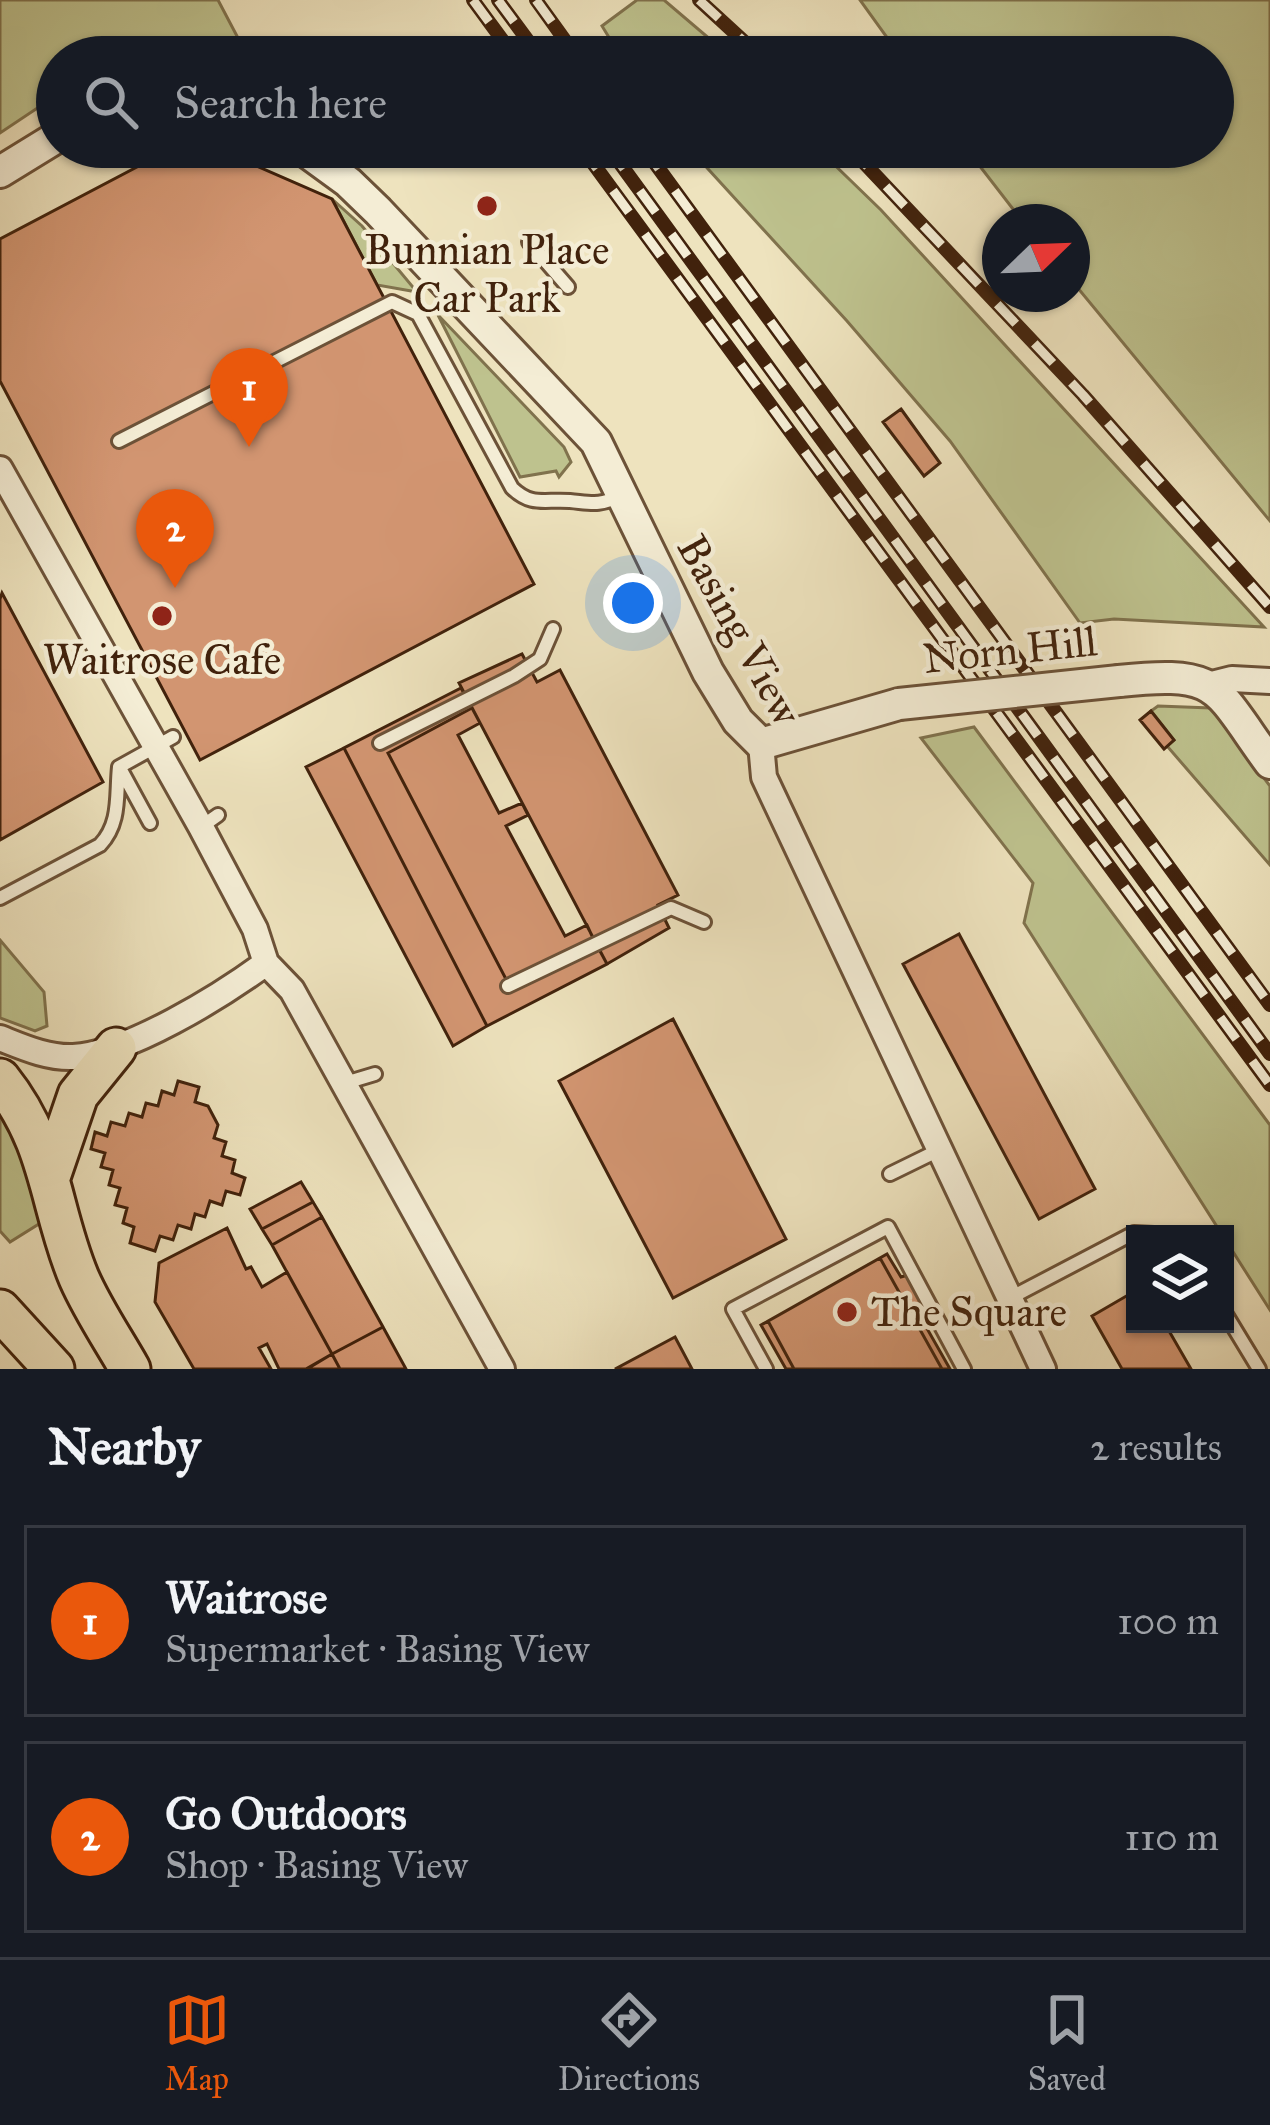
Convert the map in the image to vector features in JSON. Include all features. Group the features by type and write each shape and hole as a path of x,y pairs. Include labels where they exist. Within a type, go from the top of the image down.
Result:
{"main road":[{"path":"51,1174 78,1095 116,1048"},
{"path":"0,1079 36,1138 51,1174 80,1279 130,1369"},
{"path":"0,1310 54,1369"}],"street":[{"path":"0,172 36,150"},
{"name":"Basing View","path":"329,168 378,211 596,442 709,672 739,721 761,744 764,777 1043,1369"},
{"path":"0,469 210,821 266,963 292,990 377,1160 502,1369"},
{"name":"Norn Hill","path":"761,744 899,704 1119,681 1184,677 1208,685 1232,679 1270,681"},
{"path":"1208,685 1226,701 1270,763"},
{"path":"0,1038 45,1054 72,1057 116,1048 266,963"}],"lane":[{"path":"529,242 568,287"},
{"path":"119,441 392,302 418,314 512,488 536,504 569,501 597,507 620,496"},
{"path":"380,743 540,659 553,629"},
{"path":"119,766 164,742"},
{"path":"119,766 151,823"},
{"path":"0,898 108,836 116,818 119,766"},
{"path":"508,986 671,908 704,922"},
{"path":"349,1105 375,1074"},
{"path":"890,1174 938,1151"},
{"path":"766,1369 733,1310 888,1227 964,1369"},
{"path":"1008,1298 1126,1239"},
{"path":"1234,1328 1259,1369"}],"green space":[{"path":"0,0 218,0 237,36 36,36 36,109 0,133"},
{"path":"637,0 664,0 706,36 608,36 602,26"},
{"path":"860,0 1270,0 1270,521 1090,303 1090,204 1009,204 981,168 1234,168 1234,36 886,36"},
{"path":"707,168 838,168 1264,627 1114,619 1080,623 950,441"},
{"path":"332,199 362,226 417,292 377,285"},
{"path":"438,315 564,447 571,462 559,477 556,471 520,477"},
{"path":"1158,706 1211,708 1270,786 1270,865 1167,746 1174,740 1151,711"},
{"path":"974,727 1270,1125 1270,1310 1234,1253 1234,1225 1216,1225 1024,923 1033,883 921,738"},
{"path":"0,940 44,992 47,1026 35,1031 0,1018"},
{"path":"0,1103 5,1103 42,1222 10,1242 0,1231"}],"building":[{"path":"135,168 261,168 332,199 534,584 200,760 0,381 0,239"},
{"path":"901,409 940,463 924,476 883,422"},
{"path":"2,593 103,782 0,840 0,599"},
{"path":"522,654 537,682 560,670 678,895 658,905 669,928 607,964 459,683"},
{"path":"461,688 472,708 388,753 508,983 593,938 607,964 487,1026 344,748"},
{"path":"472,708 480,723 458,735 499,813 522,803 528,815 506,826 565,936 587,925 593,938 508,983 388,753"},
{"path":"1151,711 1174,740 1164,749 1140,720"},
{"path":"344,748 487,1026 453,1046 306,767"},
{"path":"959,934 1095,1189 1039,1219 903,964"},
{"path":"673,1019 786,1239 673,1298 559,1081"},
{"path":"178,1081 199,1087 195,1102 208,1106 218,1125 214,1138 226,1142 222,1156 235,1160 232,1173 245,1178 240,1195 226,1191 222,1205 210,1201 205,1217 195,1214 191,1229 178,1225 173,1240 160,1236 155,1251 130,1243 134,1227 123,1223 127,1208 115,1205 120,1188 109,1185 113,1170 101,1167 105,1153 91,1149 95,1132 107,1136 111,1122 125,1126 129,1113 142,1117 146,1103 158,1106 162,1091 174,1095"},
{"path":"301,1182 313,1202 262,1229 250,1209"},
{"path":"313,1202 322,1217 272,1245 262,1229"},
{"path":"322,1217 406,1369 306,1369 332,1354 272,1245"},
{"path":"322,1217 383,1327 332,1354 272,1245"},
{"path":"227,1228 246,1269 251,1267 262,1287 287,1272 332,1354 306,1369 279,1369 267,1344 259,1348 271,1369 194,1369 155,1302 159,1263"},
{"name":"The Square","path":"887,1254 901,1277 908,1275 929,1314 921,1318 950,1369 794,1369 768,1321"},
{"name":"The Square","path":"880,1258 942,1369 786,1369 761,1325"},
{"path":"1126,1296 1126,1333 1170,1333 1191,1369 1122,1369 1092,1316"},
{"path":"383,1327 406,1369 340,1369 332,1354"},
{"path":"675,1337 692,1369 615,1369"},
{"path":"332,1354 340,1369 307,1369"}],"railway":[{"path":"473,0 500,36"},
{"path":"498,0 525,36"},
{"path":"536,0 562,36"},
{"path":"699,0 738,36"},
{"path":"596,168 1270,1085"},
{"path":"623,168 1270,1054"},
{"path":"658,168 1270,1005"},
{"path":"869,168 1083,395 1270,607"}],"place":[{"name":"Bunnian Place Car Park","path":"487,206"},
{"name":"Waitrose","path":"249,447"},
{"name":"Go Outdoors","path":"175,588"},
{"name":"Waitrose Cafe","path":"162,616"},
{"name":"The Square","path":"847,1312"}]}
